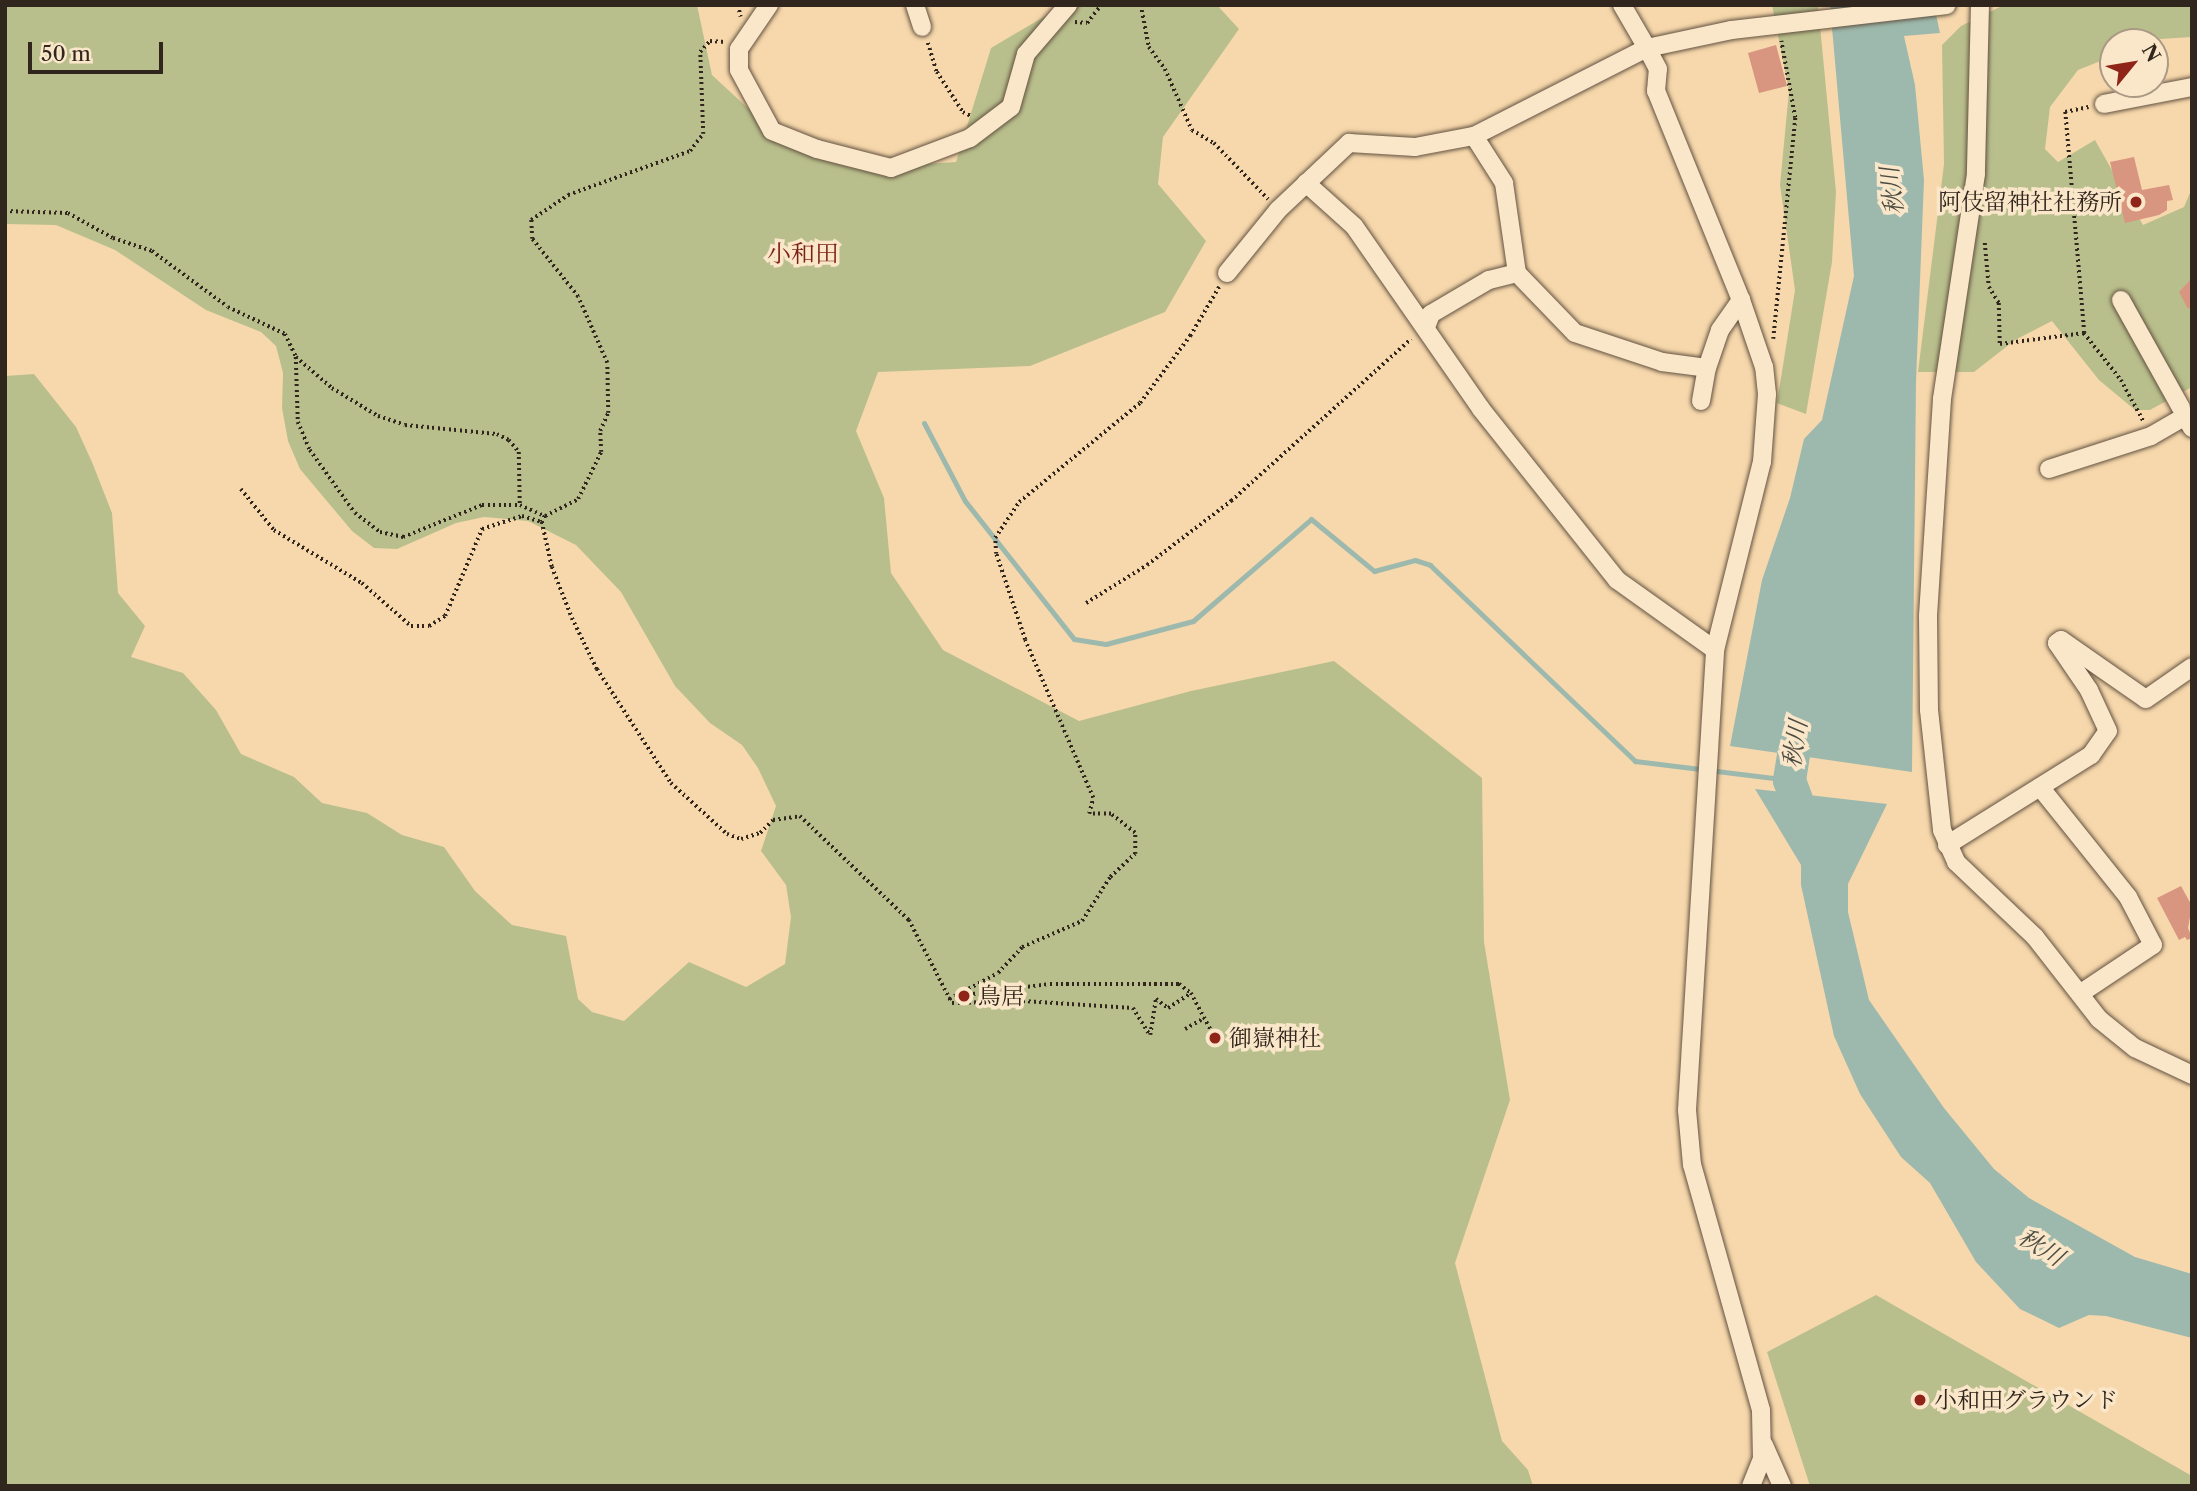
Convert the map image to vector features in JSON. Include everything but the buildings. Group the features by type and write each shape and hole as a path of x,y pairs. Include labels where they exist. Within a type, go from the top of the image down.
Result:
{"street":[{"path":"769,5 739,49 739,71 772,131 817,149 891,168 970,138 1010,107 1026,54 1068,5"},
{"path":"915,5 922,27"},
{"path":"1227,273 1278,209 1349,142 1415,147 1474,135 1647,48 1622,5"},
{"path":"1782,1486 1764,1445 1758,1396 1692,1164 1687,1124 1715,650 1762,462 1767,426 1763,367 1741,300 1656,91 1658,69 1647,48 1777,24 1947,5"},
{"path":"1980,5 1976,174 1942,399 1928,615 1929,710 1947,845 1956,862 2035,937 2114,1033 2192,1075"},
{"path":"2104,104 2192,87"},
{"path":"1474,135 1504,183 1517,273 1575,333 1662,362 1707,368"},
{"path":"1306,183 1354,226 1523,464 1580,528 1617,580 1715,650"},
{"path":"1426,327 1431,314 1489,280 1517,273"},
{"path":"1702,401 1707,368 1720,330 1741,300"},
{"path":"2049,469 2151,436 2187,414 2121,300"},
{"path":"1947,845 2091,755 2108,731 2089,690 2057,643 2062,640 2146,699 2192,667"},
{"path":"2040,788 2128,897 2153,945 2081,993"},
{"path":"1751,1486 1764,1445"}],"path":[{"path":"1141,5 1149,47 1165,69 1192,130 1213,143 1278,209"},
{"path":"1763,367 1773,338 1795,118 1792,83 1777,24"},
{"path":"922,27 937,72 963,112 990,125"},
{"path":"739,49 710,41 700,52 703,134 690,151 568,195 531,220 532,239 578,298 607,363 608,413 596,464 578,499 545,516 542,522 552,567 572,618 597,668 671,783 727,834 741,839 760,833 773,821 800,816 909,920 947,1000"},
{"path":"2104,104 2065,112 2084,333 2121,380 2151,436"},
{"path":"5,211 68,213 113,238 152,251 228,307 285,334 296,357 299,422 310,450 355,513 380,532 403,537 482,505 520,505 545,516"},
{"path":"1984,238 1989,287 1999,303 2000,344 2084,333"},
{"path":"947,1000 998,973 1022,947 1082,921 1110,877 1136,854 1135,833 1111,814 1089,814 1093,798 1045,693 996,554 995,538 1002,523 1019,502 1140,403 1190,336 1227,273"},
{"path":"1086,603 1147,565 1231,501 1376,366 1426,327"},
{"path":"296,357 332,388 378,416 405,425 497,434 509,440 519,452 520,505"},
{"path":"241,489 274,530 362,583 411,626 429,625 445,616 482,529 522,516 542,522"},
{"path":"955,996 1050,984 1179,984 1191,993 1213,1034"},
{"path":"947,1000 1133,1009 1150,1035 1156,999 1168,1008 1191,993"},
{"path":"1185,1029 1204,1018"}],"green space":[{"path":"5,5 697,5 712,75 792,149 867,168 956,162 991,48 1064,5 1217,5 1239,29 1163,137 1158,184 1206,241 1165,312 1030,366 878,372 856,431 884,498 891,573 943,650 1079,721 1191,691 1334,661 1482,778 1484,942 1510,1100 1455,1263 1502,1441 1528,1470 1533,1486 5,1486 5,376 34,374 76,427 92,462 112,513 118,593 145,626 131,657 183,673 216,710 241,754 294,777 322,803 367,813 402,835 444,847 475,891 512,925 566,936 578,999 592,1012 624,1021 689,962 746,987 785,964 791,917 786,885 761,851 776,806 758,768 742,745 710,723 675,686 621,592 576,545 528,521 484,517 456,523 397,549 374,548 352,531 300,469 288,441 282,408 283,373 276,346 261,332 206,310 115,250 56,225 5,224"},
{"path":"1772,5 1818,5 1836,192 1832,262 1806,414 1777,403 1795,290 1780,185 1789,91"},
{"path":"2004,5 2192,5 2192,37 2169,38 2169,28 2099,28 2099,62 2078,70 2050,107 2045,149 2058,162 2095,140 2143,225 2184,207 2192,188 2192,387 2150,410 2135,410 2099,380 2052,321 2015,340 1974,372 1918,372 1944,164 1942,45 1961,26"},
{"name":"小和田グラウンド","path":"1876,1295 2192,1476 2192,1486 1810,1486 1767,1352"}],"water":[{"path":"1830,5 1934,5 1940,33 1904,36 1915,85 1924,180 1916,382 1912,772 1730,746 1762,580 1790,498 1804,439 1822,420 1854,276"},
{"path":"1755,789 1887,804 1848,884 1848,912 1869,1000 1944,1108 1994,1169 2029,1198 2135,1257 2192,1274 2192,1338 2106,1316 2089,1315 2059,1328 2020,1309 1976,1262 1930,1183 1901,1157 1860,1094 1834,1036 1801,885 1801,865"}],"waterway":[{"path":"924,423 965,501 1074,639 1106,644 1193,621 1311,519 1374,571 1415,560 1430,565 1635,761 1789,780"},
{"name":"秋川","path":"1800,711 1789,780 1809,834"}],"place":[{"name":"阿伎留神社社務所","path":"2136,202"},
{"name":"鳥居","path":"964,996"},
{"name":"御嶽神社","path":"1215,1038"},
{"name":"小和田グラウンド","path":"1920,1400"}],"district":[{"name":"小和田","path":"803,254"}]}
